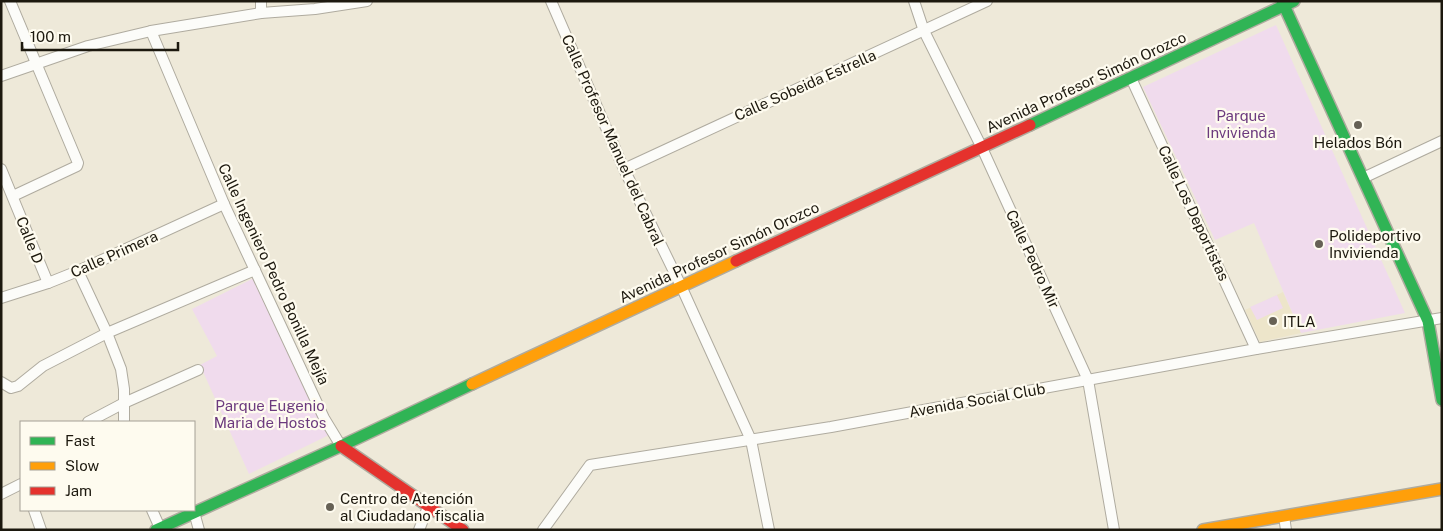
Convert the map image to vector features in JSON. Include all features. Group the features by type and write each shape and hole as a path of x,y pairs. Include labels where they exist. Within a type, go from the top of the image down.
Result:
{"main road":[{"name":"Avenida Profesor Simón Orozco","path":"158,529 982,148 1286,3"},
{"path":"1286,3 1428,321 1442,400"},
{"name":"Calle Ingeniero Pedro Bonilla Mejía","path":"341,446 463,530"},
{"path":"1203,530 1442,489"}],"street":[{"path":"10,1 78,164 13,196"},
{"path":"261,1 261,13"},
{"path":"1,76 88,46 151,31 261,13 315,9 365,1"},
{"name":"Calle Profesor Manuel del Cabral","path":"551,1 624,169 681,286 751,440 769,530"},
{"name":"Calle Pedro Mir","path":"914,1 924,31 982,148 1088,380 1114,530"},
{"name":"Calle Sobeida Estrella","path":"624,169 987,1"},
{"name":"Calle Ingeniero Pedro Bonilla Mejía","path":"151,31 254,270 324,418 341,446"},
{"name":"Calle Los Deportistas","path":"1131,78 1256,349"},
{"path":"1363,178 1442,141"},
{"name":"Calle D","path":"1,169 48,283"},
{"name":"Calle Primera","path":"1,298 78,271 224,204"},
{"path":"1,382 11,388 18,386 43,366 107,333 254,270"},
{"path":"78,271 107,333 121,369 124,389 124,421"},
{"name":"Avenida Social Club","path":"543,530 590,465 751,440 1256,349 1442,318"},
{"path":"90,421 124,403 198,370"},
{"path":"1,494 20,484"},
{"path":"419,530 428,507"},
{"path":"34,511 41,530"},
{"path":"152,511 158,529"},
{"path":"194,512 199,530"},
{"path":"1284,516 1286,530"}],"shaded area":[{"name":"ITLA","path":"1283,292 1301,333 1260,342 1245,310"}],"green space":[{"name":"Parque Invivienda","path":"1276,25 1405,313 1301,333 1254,223 1215,240 1143,87"},
{"name":"Parque Eugenio Maria de Hostos","path":"256,277 329,435 249,474 200,365 217,356 192,309"},
{"path":"1277,295 1283,308 1257,320 1250,307"}],"traffic: fast":[{"path":"1282,1 1428,321 1442,400"},
{"path":"1030,125 1294,1"},
{"path":"156,530 472,384"}],"traffic: slow":[{"path":"472,384 736,261"},
{"path":"1203,530 1442,489"}],"traffic: jam":[{"path":"736,261 1030,125"},
{"path":"341,446 463,530"}],"place":[{"name":"Helados Bón","path":"1358,125"},
{"name":"Polideportivo Invivienda","path":"1319,244"},
{"name":"ITLA","path":"1273,321"},
{"name":"Centro de Atención al Ciudadano fiscalia","path":"330,507"}]}
